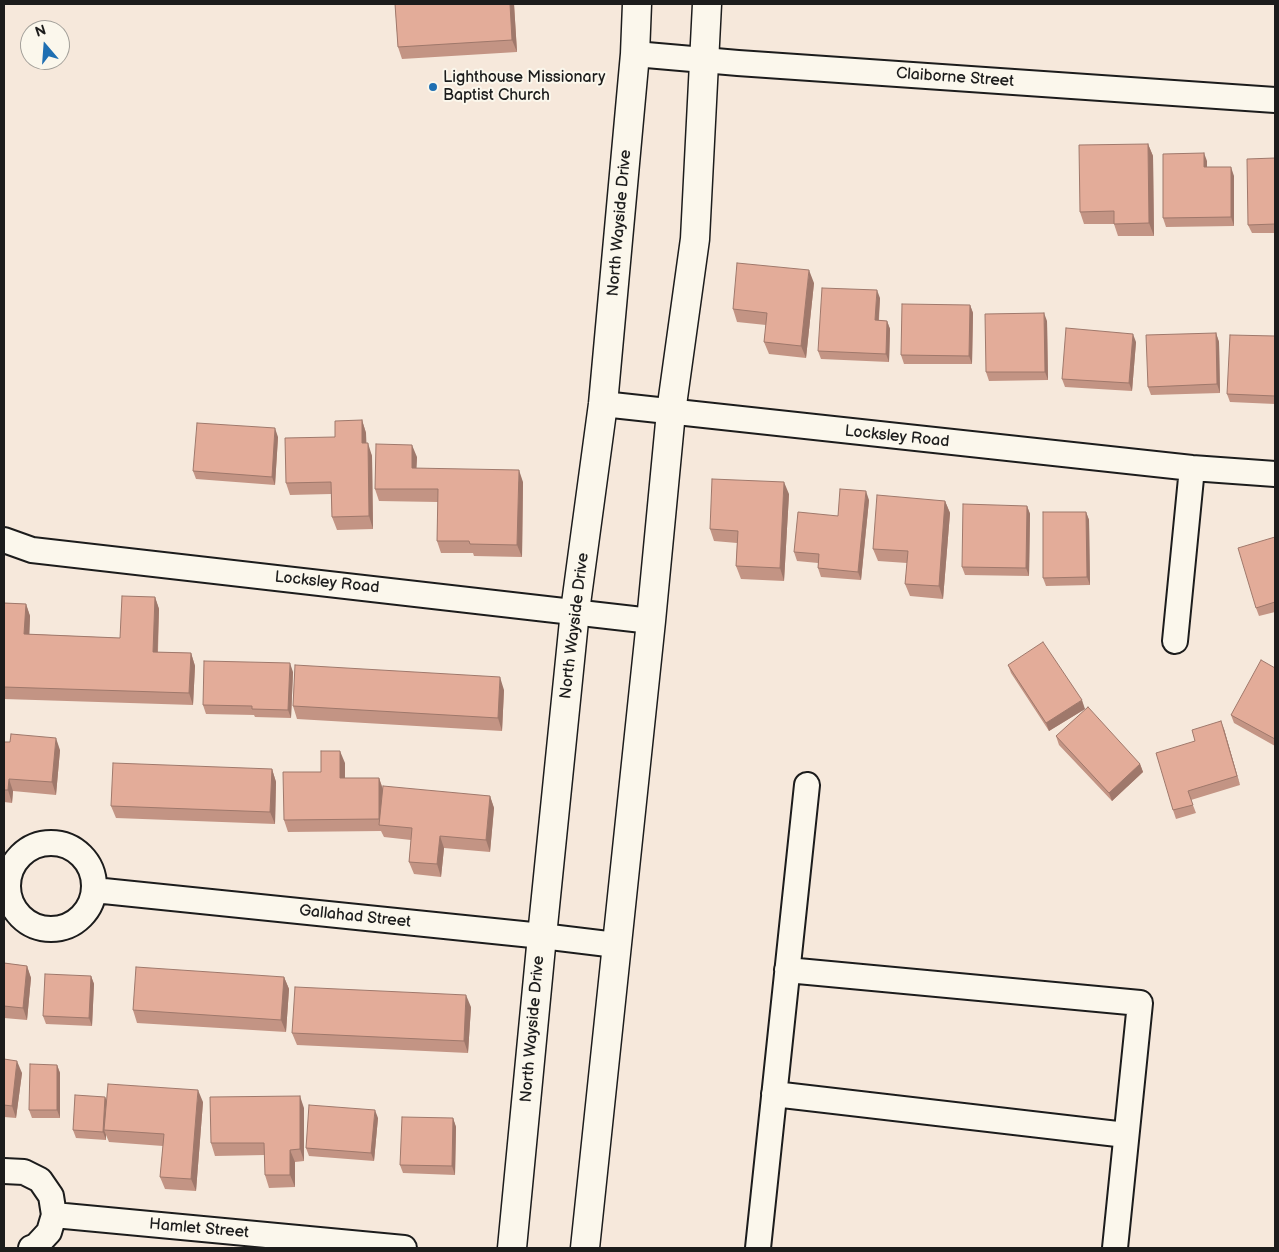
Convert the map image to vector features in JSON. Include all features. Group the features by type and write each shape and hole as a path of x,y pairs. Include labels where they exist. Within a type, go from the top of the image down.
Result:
{"main road":[{"name":"North Wayside Drive","path":"512,1248 575,611 603,404 635,54 637,4"},
{"path":"585,1248 671,412 695,239 707,4"}],"street":[{"name":"Claiborne Street","path":"635,54 703,61 1275,100"},
{"name":"Locksley Road","path":"603,404 1192,468 1275,474"},
{"path":"1175,641 1192,468"},
{"name":"Locksley Road","path":"4,540 32,550 651,621"},
{"path":"758,1248 807,785"},
{"path":"55,843 68,847 80,854 88,865 93,877 94,890 90,904 83,915 72,923 60,928 46,929 27,922 13,908 8,895 6,881 19,857 29,849 42,844 55,843"},
{"name":"Gallahad Street","path":"94,890 542,936 616,946"},
{"path":"787,970 1140,1003 1115,1248"},
{"path":"774,1094 1126,1134"},
{"path":"4,1171 24,1172 40,1180 51,1196 54,1215 49,1232 36,1246 31,1248"},
{"name":"Hamlet Street","path":"54,1215 404,1248"}],"building":[{"path":"395,4 510,4 512,40 398,47"},
{"path":"1148,144 1149,223 1114,224 1114,211 1080,212 1079,145"},
{"path":"1204,153 1204,167 1231,167 1231,217 1163,218 1163,154"},
{"path":"1275,158 1275,224 1248,225 1247,159"},
{"path":"737,263 809,270 801,346 764,342 767,313 733,309"},
{"path":"822,288 877,290 875,320 887,321 886,354 818,351"},
{"path":"902,304 970,305 969,356 901,355"},
{"path":"1044,313 1045,372 986,372 985,314"},
{"path":"1066,328 1133,334 1129,383 1062,379"},
{"path":"1216,333 1217,384 1148,387 1146,335"},
{"path":"1230,335 1275,336 1275,396 1227,394"},
{"path":"362,420 362,443 368,443 369,516 332,517 331,482 286,483 285,438 335,437 335,421"},
{"path":"197,423 275,428 272,477 193,471"},
{"path":"376,444 412,445 412,468 519,470 517,545 470,544 469,541 437,541 438,489 375,489"},
{"path":"712,479 784,482 780,568 736,566 738,531 710,529"},
{"path":"840,489 866,491 858,572 818,568 819,554 794,552 798,512 838,516"},
{"path":"877,495 945,501 939,586 905,584 908,551 873,549"},
{"path":"963,504 1027,506 1026,568 962,567"},
{"path":"1043,512 1086,512 1087,577 1043,578"},
{"path":"1275,537 1275,602 1256,608 1238,548"},
{"path":"122,596 155,597 153,652 191,653 189,693 4,687 4,603 26,604 24,634 120,638"},
{"path":"1043,642 1082,700 1046,723 1008,665"},
{"path":"1261,660 1275,668 1275,739 1231,715"},
{"path":"204,661 290,663 288,710 252,709 252,706 203,705"},
{"path":"295,665 500,677 498,718 293,706"},
{"path":"1088,707 1140,764 1109,793 1056,736"},
{"path":"1221,721 1237,776 1188,791 1193,805 1173,810 1156,753 1195,741 1192,730"},
{"path":"11,734 56,738 52,782 9,779 8,790 4,790 4,742 10,742"},
{"path":"321,751 340,751 340,778 379,778 379,819 284,820 283,772 321,772"},
{"path":"113,763 272,769 270,812 111,806"},
{"path":"383,786 490,796 486,840 440,836 437,864 409,862 412,828 379,825"},
{"path":"4,963 27,966 23,1008 4,1006"},
{"path":"136,967 284,977 281,1020 133,1010"},
{"path":"45,974 91,976 89,1018 43,1016"},
{"path":"295,987 466,995 464,1041 292,1033"},
{"path":"4,1059 17,1061 12,1106 4,1105"},
{"path":"30,1064 57,1065 57,1110 29,1110"},
{"path":"108,1084 198,1090 191,1179 160,1177 164,1134 104,1130"},
{"path":"75,1095 105,1097 103,1132 73,1130"},
{"path":"300,1096 300,1149 290,1150 290,1175 265,1175 264,1143 211,1143 210,1097"},
{"path":"309,1105 375,1110 371,1153 306,1148"},
{"path":"402,1117 453,1118 452,1166 400,1165"}],"place":[{"name":"Lighthouse Missionary Baptist Church","path":"433,87"}]}
